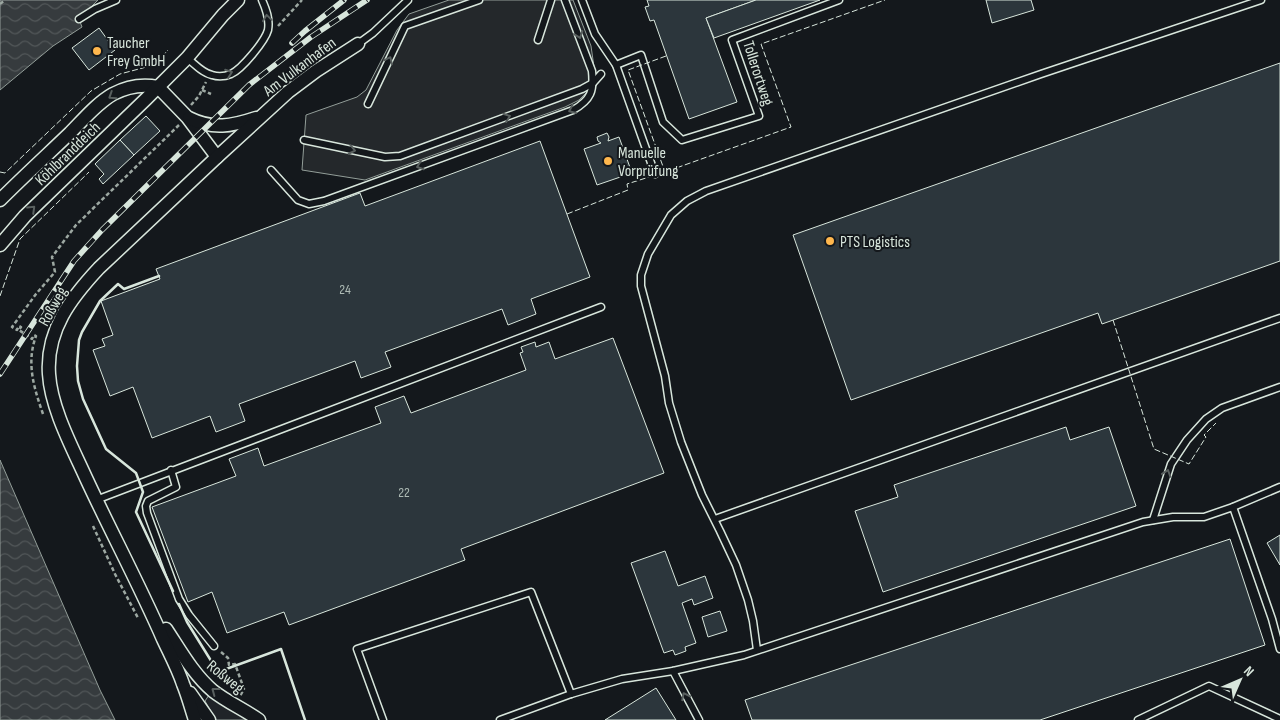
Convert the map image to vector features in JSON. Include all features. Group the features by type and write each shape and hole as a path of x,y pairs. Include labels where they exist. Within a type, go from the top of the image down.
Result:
{"street":[{"name":"Köhlbranddeich","path":"0,245 25,216 187,58 238,0"},
{"name":"Am Vulkanhafen","path":"217,157 288,92 316,70 358,44"},
{"name":"Köhlbranddeich","path":"0,200 93,110 112,95 137,86 148,85 158,87"},
{"path":"158,87 185,115 217,157"},
{"name":"Am Vulkanhafen","path":"185,115 207,126 239,124 261,116"},
{"name":"Roßweg","path":"195,720 183,682 146,600 96,500 67,436 51,392 49,373 50,354 56,326 82,286 217,157"},
{"name":"Roßweg","path":"146,600 193,670 205,684 259,720"},
{"name":"Roßweg","path":"183,682 209,720"}],"lane":[{"path":"79,19 94,9 116,0"},
{"path":"187,58 201,70 211,75 222,76 231,74 239,69 266,38 268,15 262,0"},
{"path":"358,44 373,33 408,0"},
{"path":"368,104 405,26 479,0"},
{"path":"538,40 551,0"},
{"path":"271,170 298,200 309,204 324,201 583,105 590,96 593,83 590,64 566,0"},
{"name":"Tollerortweg","path":"616,65 641,55 664,122 682,140 759,116 732,40 839,0"},
{"path":"757,650 753,621 742,583 728,546 699,488 680,442 641,286 641,275 648,254 671,215 677,208 706,191 1041,74 1261,0"},
{"path":"584,1 595,34 616,65 655,174"},
{"path":"304,140 385,157 400,156 582,89 593,83 601,74"},
{"path":"96,500 601,307"},
{"path":"715,520 1280,318"},
{"path":"1153,520 1171,464 1187,440 1206,419 1222,408 1280,388"},
{"path":"171,470 176,487 148,501 146,513 179,599 189,615 214,646"},
{"path":"500,720 571,694 622,679 673,671 757,650 1143,522 1173,517 1204,517 1280,487"},
{"path":"1233,507 1278,631 1280,649"},
{"path":"383,720 357,649 531,592 571,694"},
{"path":"673,671 699,720"},
{"path":"1138,720 1209,686 1280,719"}],"path":[{"path":"0,4 5,0"},
{"path":"262,44 302,0"},
{"path":"52,257 76,225 185,115 211,75"},
{"path":"202,90 211,94"},
{"path":"214,646 228,658 229,665 235,664 244,689 240,697"}],"shaded area":[{"path":"449,0 573,0 591,46 595,74 590,89 579,100 565,107 365,180 302,170 306,115 357,97 366,90 397,30 409,14"},
{"path":"209,695 249,720 216,720 205,701"}],"water":[{"path":"0,0 98,0 79,19 82,27 53,46 0,90"},
{"path":"0,460 100,690 115,720 0,720"}],"building":[{"path":"647,0 756,0 706,18 737,102 689,119 654,20 650,21 645,7 649,6"},
{"path":"756,0 820,0 714,38 706,18"},
{"path":"986,0 1031,0 1034,10 992,23"},
{"path":"99,28 115,50 89,70 72,48"},
{"path":"1280,63 1280,261 1102,324 1098,313 851,400 793,235"},
{"path":"146,116 160,131 134,155 120,140"},
{"name":"Manuelle Vorprüfung","path":"607,133 608,141 619,137 632,173 597,185 584,149 601,143 597,137"},
{"path":"120,140 134,155 103,184 99,179 104,174 95,164"},
{"path":"540,141 590,277 531,299 536,314 508,325 502,309 385,352 391,367 361,378 355,361 239,404 245,421 216,432 210,416 152,438 133,387 110,396 93,350 105,346 102,339 113,335 101,301 160,279 156,269 360,193 365,206"},
{"path":"613,338 664,473 461,549 465,560 289,625 284,612 227,633 212,592 188,602 152,507 236,476 229,459 258,448 264,466 381,423 375,407 404,396 411,413 526,370 520,353 523,352 521,347 535,342 536,347 549,342 555,359"},
{"path":"1066,427 1070,440 1109,427 1136,506 883,592 855,511 898,497 894,485"},
{"path":"1280,535 1280,565 1267,543"},
{"path":"1230,539 1265,645 1040,720 752,720 745,700"},
{"path":"665,551 678,586 705,576 713,598 694,605 692,599 682,603 696,643 685,647 686,651 675,655 673,650 664,653 631,563"},
{"path":"720,611 727,631 708,637 702,617"},
{"path":"656,688 676,720 605,720"}],"railway":[{"path":"292,43 344,0"},
{"path":"0,374 74,261 102,230 249,85 311,37 367,0"}],"fence":[{"path":"666,56 628,70 665,172 791,127 761,44 885,0"},
{"path":"0,172 5,173 91,91 120,74 154,65 168,50"},
{"path":"0,296 20,239 89,172"},
{"path":"567,214 628,190 627,184 665,172"},
{"path":"1113,320 1154,449 1189,464 1206,437 1204,435 1216,423"}],"wall":[{"path":"159,276 124,289 118,284 100,301 79,340 77,366 78,381 83,399 106,449 136,473 143,492 136,512 173,591"},
{"path":"179,604 187,622 218,672 281,649 305,720"}],"place":[{"name":"Taucher Frey GmbH","path":"97,51"},
{"name":"Manuelle Vorprüfung","path":"608,161"},
{"name":"PTS Logistics","path":"830,241"}]}
